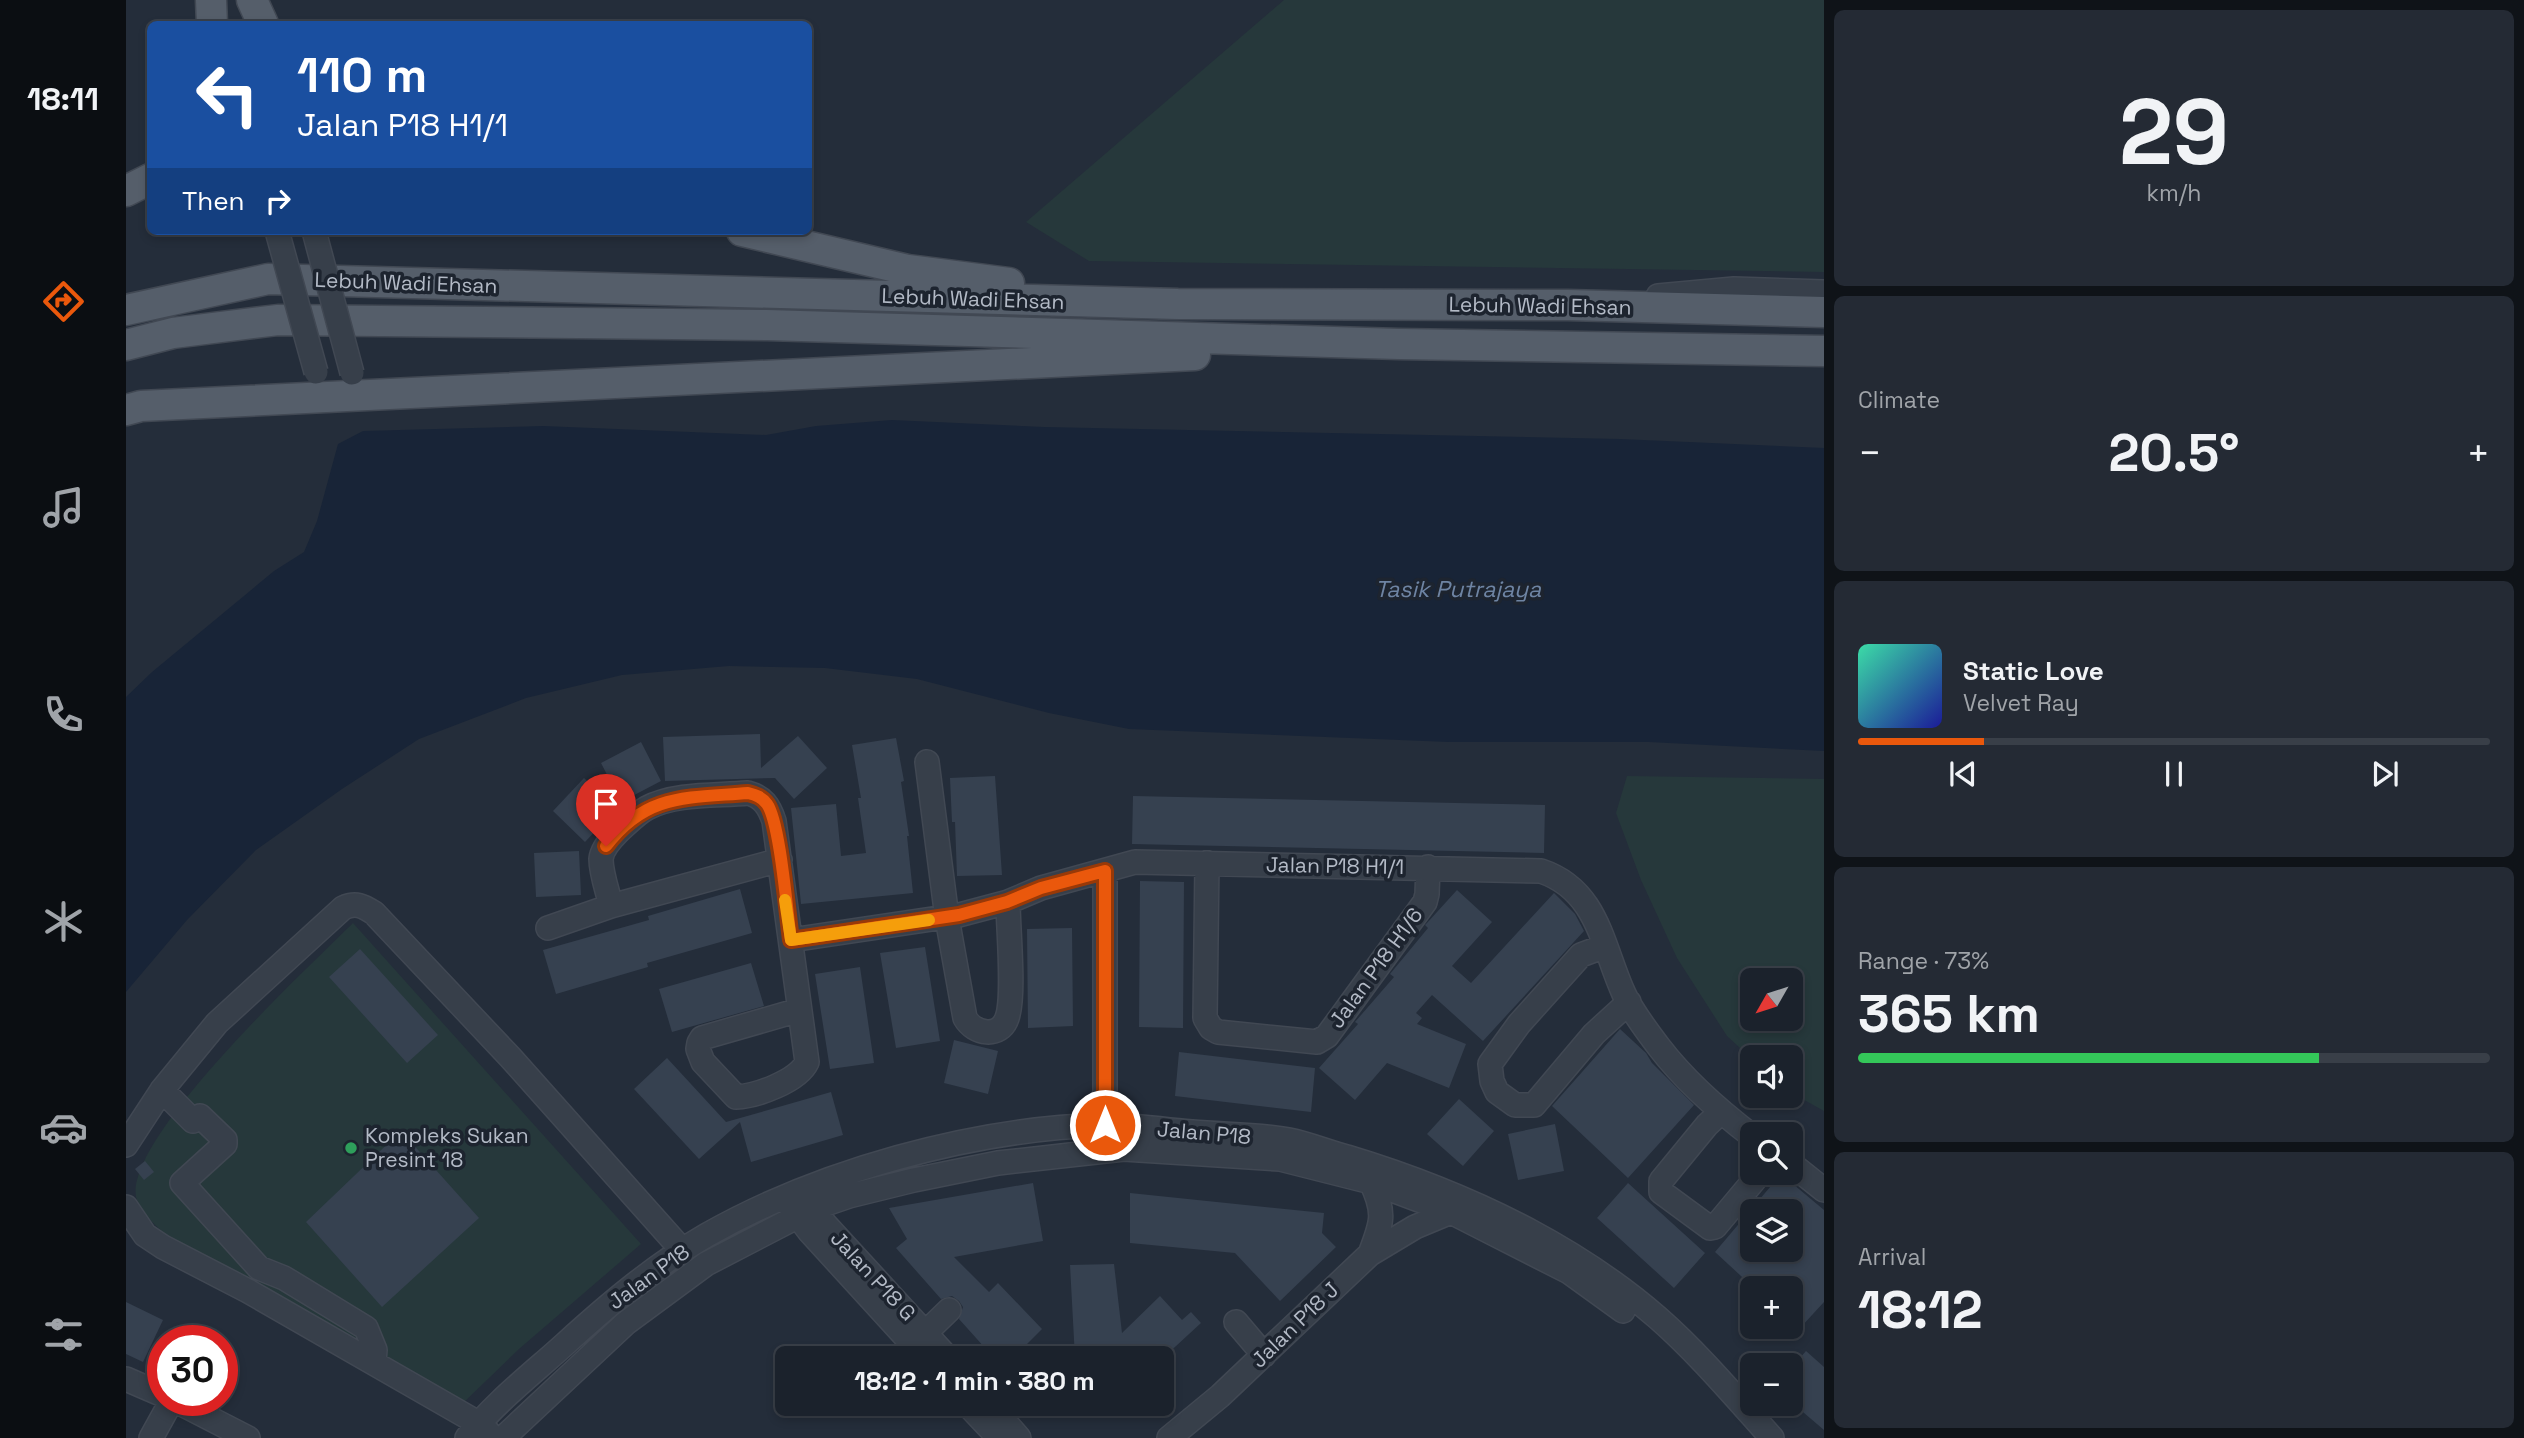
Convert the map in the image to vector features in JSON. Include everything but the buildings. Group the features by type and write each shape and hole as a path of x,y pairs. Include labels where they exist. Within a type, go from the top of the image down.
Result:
{"main road":[{"path":"212,21 213,0"},
{"path":"251,0 262,21"},
{"path":"126,191 147,180"},
{"path":"759,235 908,270 1178,304"},
{"name":"Lebuh Wadi Ehsan","path":"126,310 268,279 1178,304 1568,305 1824,313"},
{"name":"Lebuh Wadi Ehsan","path":"126,345 173,333 278,320 766,325 1399,344 1781,349 1824,353"},
{"path":"134,408 1399,344"}],"street":[{"path":"213,0 219,21"},
{"path":"251,0 256,21"},
{"path":"278,235 322,398"},
{"path":"315,235 360,397"},
{"path":"1568,305 1734,289 1824,292"},
{"path":"927,762 947,918 965,1018 968,1024 980,1032 995,1031 1006,1022 1010,998 1007,902"},
{"path":"611,906 601,860 606,846 630,821 648,808 676,799 748,793 758,795 771,811 780,860 807,1062 804,1069 789,1081 736,1097 699,1056 699,1043 702,1038 799,1010"},
{"path":"548,928 611,906 780,860"},
{"name":"Jalan P18 H1/1","path":"791,940 947,918 1135,862 1533,870 1561,878 1589,905 1629,1002 1659,1048 1721,1112 1740,1127"},
{"name":"Jalan P18 H1/6","path":"1207,863 1205,1018 1211,1028 1218,1032 1317,1042 1327,1036 1425,902 1427,867"},
{"path":"1105,871 1105,1125"},
{"path":"126,1145 162,1090 217,1023 343,908 362,905 374,913 495,1041 683,1251"},
{"path":"1605,946 1581,956 1519,1024 1490,1064 1492,1081 1497,1092 1515,1105 1534,1105 1594,1034 1629,1002"},
{"path":"162,1090 225,1140 225,1144 182,1183 259,1268 284,1278 366,1328 375,1350 374,1362"},
{"path":"1721,1112 1661,1181 1661,1192 1710,1228 1715,1227 1749,1185"},
{"name":"Jalan P18","path":"503,1438 626,1323 706,1264 843,1174 954,1144 1014,1132 1105,1125 1288,1140 1403,1174 1458,1195 1531,1231 1583,1263 1658,1318 1716,1376 1772,1438"},
{"name":"Jalan P18","path":"473,1431 592,1320 646,1275 706,1236 799,1203 849,1196 998,1163 1124,1149 1280,1159 1371,1182 1451,1212 1569,1272 1633,1318 1702,1379 1758,1438"},
{"path":"1803,1173 1824,1190"},
{"name":"Jalan P18 J","path":"1370,1254 1382,1213 1371,1182"},
{"name":"Jalan P18 G","path":"799,1203 825,1224 921,1345"},
{"path":"126,1207 145,1235 163,1247 374,1362 473,1431 496,1438"},
{"name":"Jalan P18 J","path":"1169,1438 1220,1396 1370,1254 1415,1227 1451,1212"},
{"path":"248,1291 259,1268"},
{"path":"921,1345 949,1310"},
{"path":"1236,1322 1264,1355"},
{"path":"126,1379 147,1388"},
{"name":"Jalan P18 J","path":"1181,1438 1220,1396"},
{"path":"151,1438 164,1416"},
{"path":"205,1416 248,1438"},
{"path":"978,1416 999,1438"},
{"path":"999,1416 1019,1438"}],"shaded area":[{"path":"1284,0 1824,0 1824,272 1089,261 1026,222"},
{"path":"1627,776 1824,779 1824,1111 1803,1099 1803,1045 1740,1045 1740,1048 1727,1036 1677,958 1641,880 1616,813"},
{"name":"Kompleks Sukan Presint 18","path":"353,923 641,1244 519,1349 461,1405 182,1247 149,1219 136,1197 141,1170 160,1135 189,1095 262,1013"}],"water":[{"name":"Tasik Putrajaya","path":"892,420 1044,427 1620,439 1824,448 1824,751 1649,742 1449,742 1129,729 1049,713 917,679 825,668 729,666 622,675 526,698 419,739 256,850 187,920 126,992 126,697 152,672 274,571 304,552 317,521 338,444 363,431 543,426 766,435 816,426"}],"slow traffic":[{"path":"785,900 791,940 929,920"}],"place":[{"name":"Kompleks Sukan Presint 18","path":"351,1148"}],"route":[{"path":"606,846 614,835 648,808 676,799 748,793 758,795 766,802 774,821 791,940 947,918 1105,871 1105,1125"}]}
